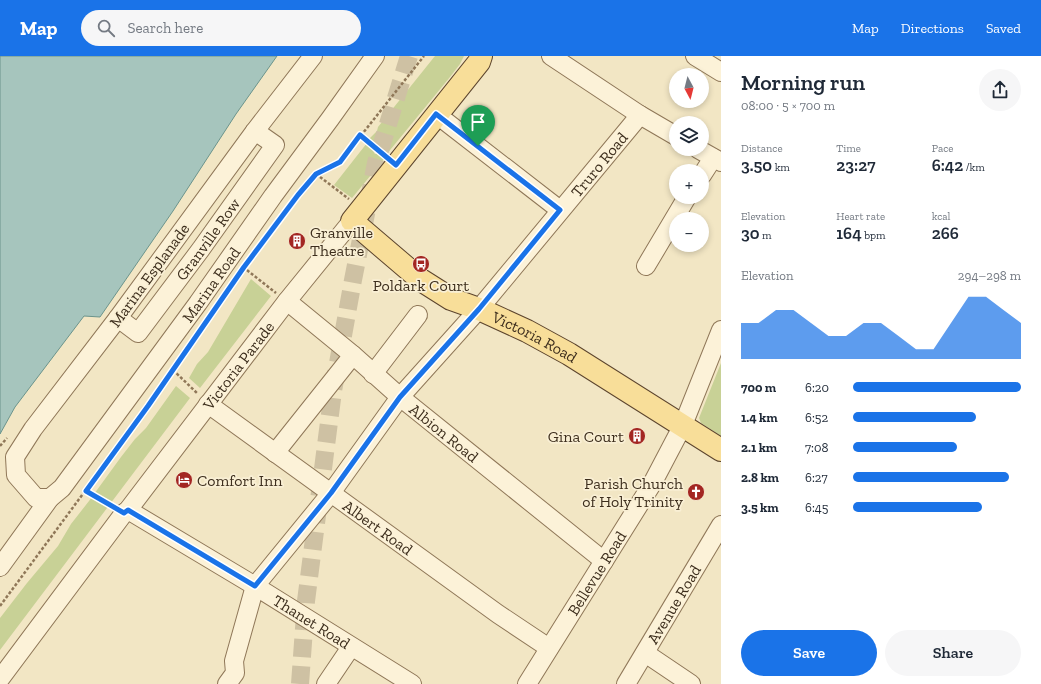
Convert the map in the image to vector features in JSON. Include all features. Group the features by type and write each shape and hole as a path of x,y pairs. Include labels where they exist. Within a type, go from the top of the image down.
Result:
{"main road":[{"name":"Victoria Parade","path":"357,215 436,114 479,62 481,56"},
{"name":"Victoria Road","path":"357,215 421,280 451,299 479,309 527,331 569,354 721,450"}],"street":[{"name":"Marina Esplanade","path":"43,498 16,475 15,457 33,429 118,318 255,131 313,56"},
{"name":"Marina Road","path":"0,567 43,498 62,488 198,303 273,196 376,56"},
{"path":"551,56 669,132"},
{"path":"695,56 721,72"},
{"path":"436,114 560,210"},
{"name":"Truro Road","path":"255,586 331,493 400,397 479,309 640,114"},
{"name":"Granville Row","path":"118,318 138,332 201,249 276,145 255,131"},
{"path":"646,266 683,204"},
{"name":"Victoria Parade","path":"0,679 286,301 357,215"},
{"name":"Albion Road","path":"286,301 353,355 400,397 604,561"},
{"path":"373,374 418,315"},
{"name":"Bellevue Road","path":"527,684 652,484 683,425 721,330"},
{"path":"275,453 353,355"},
{"name":"Albert Road","path":"208,404 498,614 549,648"},
{"name":"Thanet Road","path":"126,511 255,586 412,684"},
{"name":"Avenue Road","path":"626,684 721,525"},
{"path":"227,684 235,673 234,661 255,586"},
{"path":"326,684 352,647"},
{"path":"645,653 691,684"}],"path":[{"path":"248,261 316,174 340,162 424,56"},
{"path":"360,135 396,165"},
{"path":"316,174 357,215"},
{"path":"239,273 244,267 286,301"},
{"path":"0,606 148,406 212,312"},
{"path":"173,370 208,404"},
{"path":"86,491 126,511"}],"green space":[{"path":"435,56 464,56 450,77 386,155 381,151 380,145 373,145 368,140 377,131 378,127"},
{"path":"367,143 373,147 372,149 375,154 380,153 385,158 352,198 334,185"},
{"path":"251,279 271,296 200,388 189,378 197,364 208,352"},
{"path":"721,363 721,436 701,423 699,418"},
{"path":"176,386 190,398 0,650 0,618 58,546 71,524 135,439 146,428"}],"water":[{"path":"0,56 277,56 236,114 173,211 100,317 84,316 15,407 0,434"}],"tunnel":[{"path":"300,684 306,601 333,391 376,163 409,56"}],"place":[{"name":"Granville Theatre","path":"297,241"},
{"name":"Poldark Court","path":"421,264"},
{"name":"Gina Court","path":"637,436"},
{"name":"Comfort Inn","path":"184,480"},
{"name":"Parish Church of Holy Trinity","path":"696,492"}],"route":[{"path":"436,114 478,146 560,210 479,309 400,397 331,493 255,586 128,510 124,513 86,491 148,406 244,267 298,195 316,174 340,162 360,135 396,165 436,114"}]}
